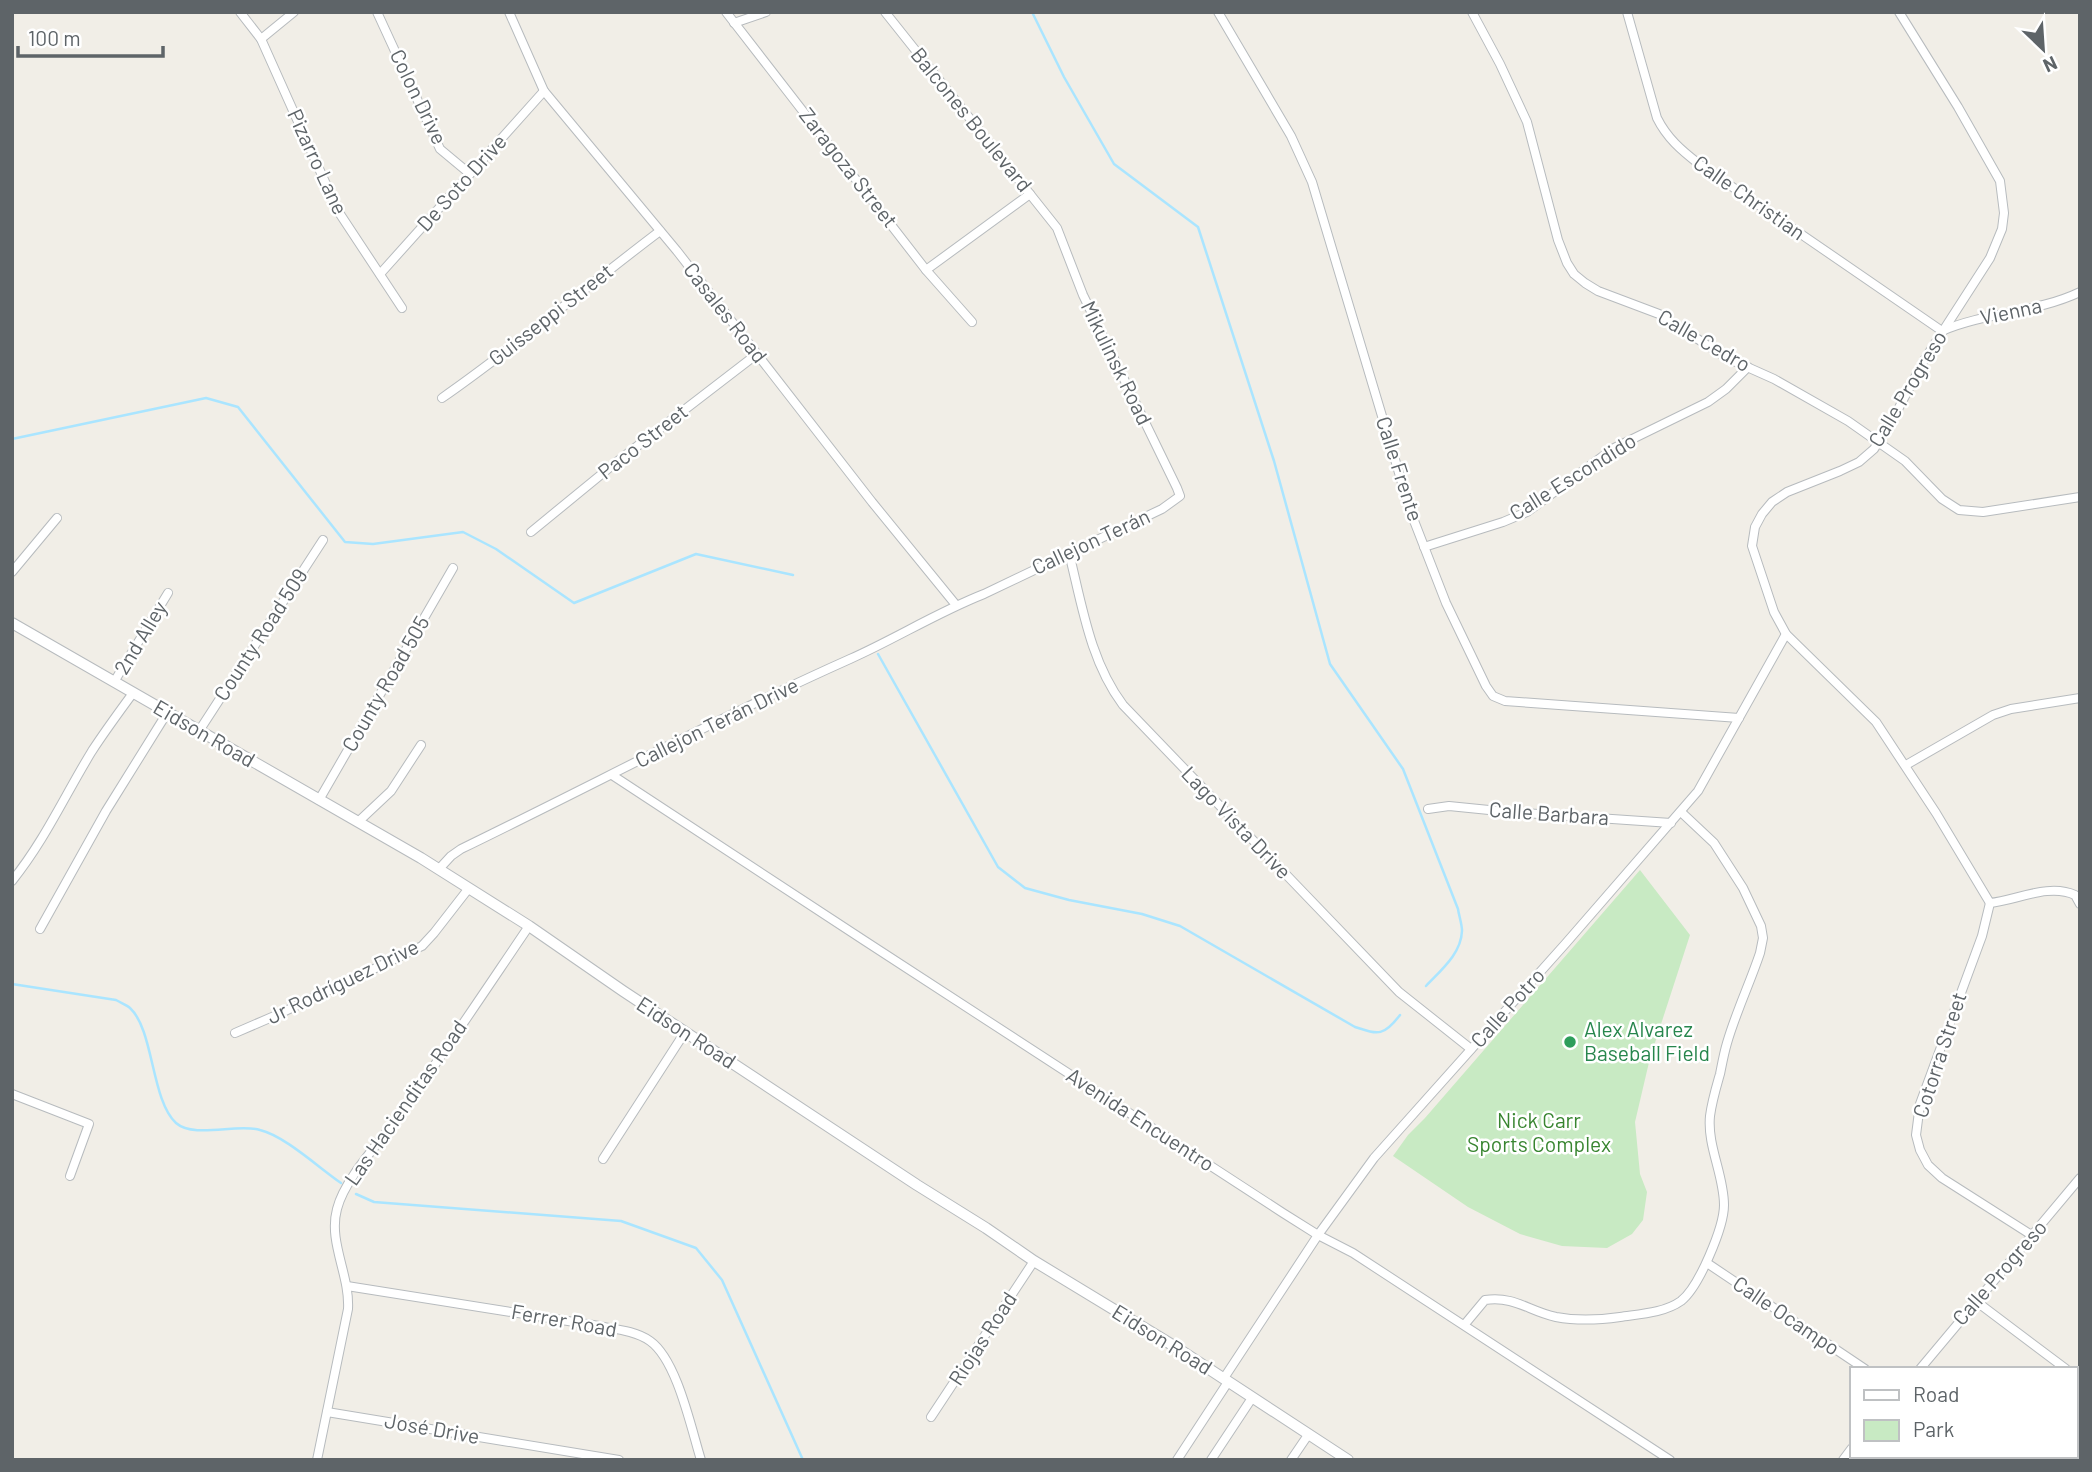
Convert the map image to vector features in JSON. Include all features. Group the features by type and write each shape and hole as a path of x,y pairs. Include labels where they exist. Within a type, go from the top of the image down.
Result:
{"street":[{"name":"Pizarro Lane","path":"240,12 261,39 338,211 402,308"},
{"path":"261,39 294,12"},
{"name":"Colon Drive","path":"377,12 440,149 470,174"},
{"name":"Casales Road","path":"509,12 544,91 660,231 956,605"},
{"name":"Zaragoza Street","path":"726,12 926,270 972,322"},
{"path":"734,23 766,12"},
{"name":"Balcones Boulevard","path":"885,12 1058,228"},
{"name":"Calle Frente","path":"1218,12 1290,136 1312,182 1411,513 1446,603 1480,675 1493,696 1517,703 1739,718"},
{"name":"Calle Cedro","path":"1472,12 1527,122 1558,240 1574,274 1598,291 1659,314 1708,346 1805,396 1905,461 1942,499 1959,509 1983,512 2080,497"},
{"name":"Calle Christian","path":"1627,12 1657,118 1674,144 1942,331"},
{"name":"Calle Progreso","path":"1899,12 2000,181 2004,213 2002,229 1994,251 1942,331 1874,449 1858,462 1787,492 1772,502 1755,527 1752,546 1773,612 1786,634 1877,723 1906,765 1990,903"},
{"name":"De Soto Drive","path":"380,274 544,91"},
{"path":"926,270 1030,194"},
{"name":"Mikulinsk Road","path":"1058,228 1083,295 1180,496"},
{"name":"Guisseppi Street","path":"442,398 660,231"},
{"name":"Vienna","path":"1942,331 1963,322 2056,302 2080,292"},
{"name":"Paco Street","path":"531,532 757,354"},
{"name":"Calle Escondido","path":"1424,547 1527,512 1614,448 1708,401 1726,389 1748,367"},
{"name":"Callejon Terán","path":"1001,586 1162,509 1180,496"},
{"path":"12,572 57,518"},
{"name":"County Road 509","path":"199,731 323,540"},
{"name":"Lago Vista Drive","path":"1069,553 1099,663 1123,705 1399,992 1471,1049"},
{"name":"County Road 505","path":"319,800 453,568"},
{"name":"Callejon Terán Drive","path":"439,869 460,849 956,605 1001,586"},
{"name":"2nd Alley","path":"114,682 168,593"},
{"name":"Eidson Road","path":"12,623 439,869 917,1185 1348,1460"},
{"name":"Calle Potro","path":"1177,1460 1318,1235 1374,1158 1698,791 1786,634"},
{"path":"12,881 32,856 92,752 133,693"},
{"path":"1906,765 1993,715 2017,708 2080,698"},
{"path":"40,929 106,811 167,713"},
{"path":"358,822 391,791 421,746"},
{"name":"Avenida Encuentro","path":"612,775 1318,1235 1353,1253 1465,1324 1671,1460"},
{"name":"Calle Barbara","path":"1427,809 1449,806 1671,823"},
{"path":"1465,1324 1485,1300 1499,1298 1515,1301 1555,1317 1584,1320 1665,1309 1682,1300 1707,1263 1724,1206 1711,1135 1712,1103 1726,1045 1763,938 1757,915 1724,858 1702,831 1681,812"},
{"name":"Jr Rodríguez Drive","path":"235,1033 422,946 469,888"},
{"path":"1990,903 2067,891 2076,895 2080,904"},
{"name":"Cotorra Street","path":"1990,903 1979,943 1920,1104 1916,1135 1928,1165 1942,1178 2033,1236"},
{"name":"Las Hacienditas Road","path":"317,1460 348,1309 347,1286 334,1224 341,1197 529,926"},
{"path":"603,1159 685,1032"},
{"path":"12,1094 89,1124 70,1176"},
{"name":"Calle Progreso","path":"1922,1367 2080,1178"},
{"name":"Riojas Road","path":"931,1417 1034,1261"},
{"name":"Calle Ocampo","path":"1707,1263 1862,1367"},
{"name":"Ferrer Road","path":"347,1286 530,1314 633,1333 649,1340 662,1351 671,1368 701,1460"},
{"path":"1977,1301 2063,1367"},
{"path":"1211,1460 1252,1398"},
{"name":"José Drive","path":"327,1412 619,1460"},
{"path":"1291,1460 1308,1435"}],"green space":[{"name":"Nick Carr Sports Complex","path":"1640,870 1690,935 1650,1058 1635,1122 1640,1174 1647,1192 1643,1220 1632,1234 1607,1248 1562,1246 1520,1234 1468,1207 1393,1156 1408,1135"}],"waterway":[{"path":"1032,12 1064,77 1114,164 1198,227 1274,461 1330,664 1403,769 1458,909 1462,931 1458,947 1426,986"},
{"path":"12,439 206,398 238,407 345,542 373,544 463,532 496,549 574,603 696,554 793,575"},
{"path":"878,654 998,867 1025,888 1069,900 1142,914 1180,926 1355,1027 1380,1032 1390,1027 1400,1015"},
{"path":"12,984 116,1000 127,1006 138,1018 144,1032 162,1098 176,1123 194,1130 251,1128 270,1133 291,1145 341,1183"},
{"path":"356,1194 374,1202 621,1221 696,1248 722,1280 803,1460"}],"place":[{"name":"Alex Alvarez Baseball Field","path":"1570,1042"}]}
